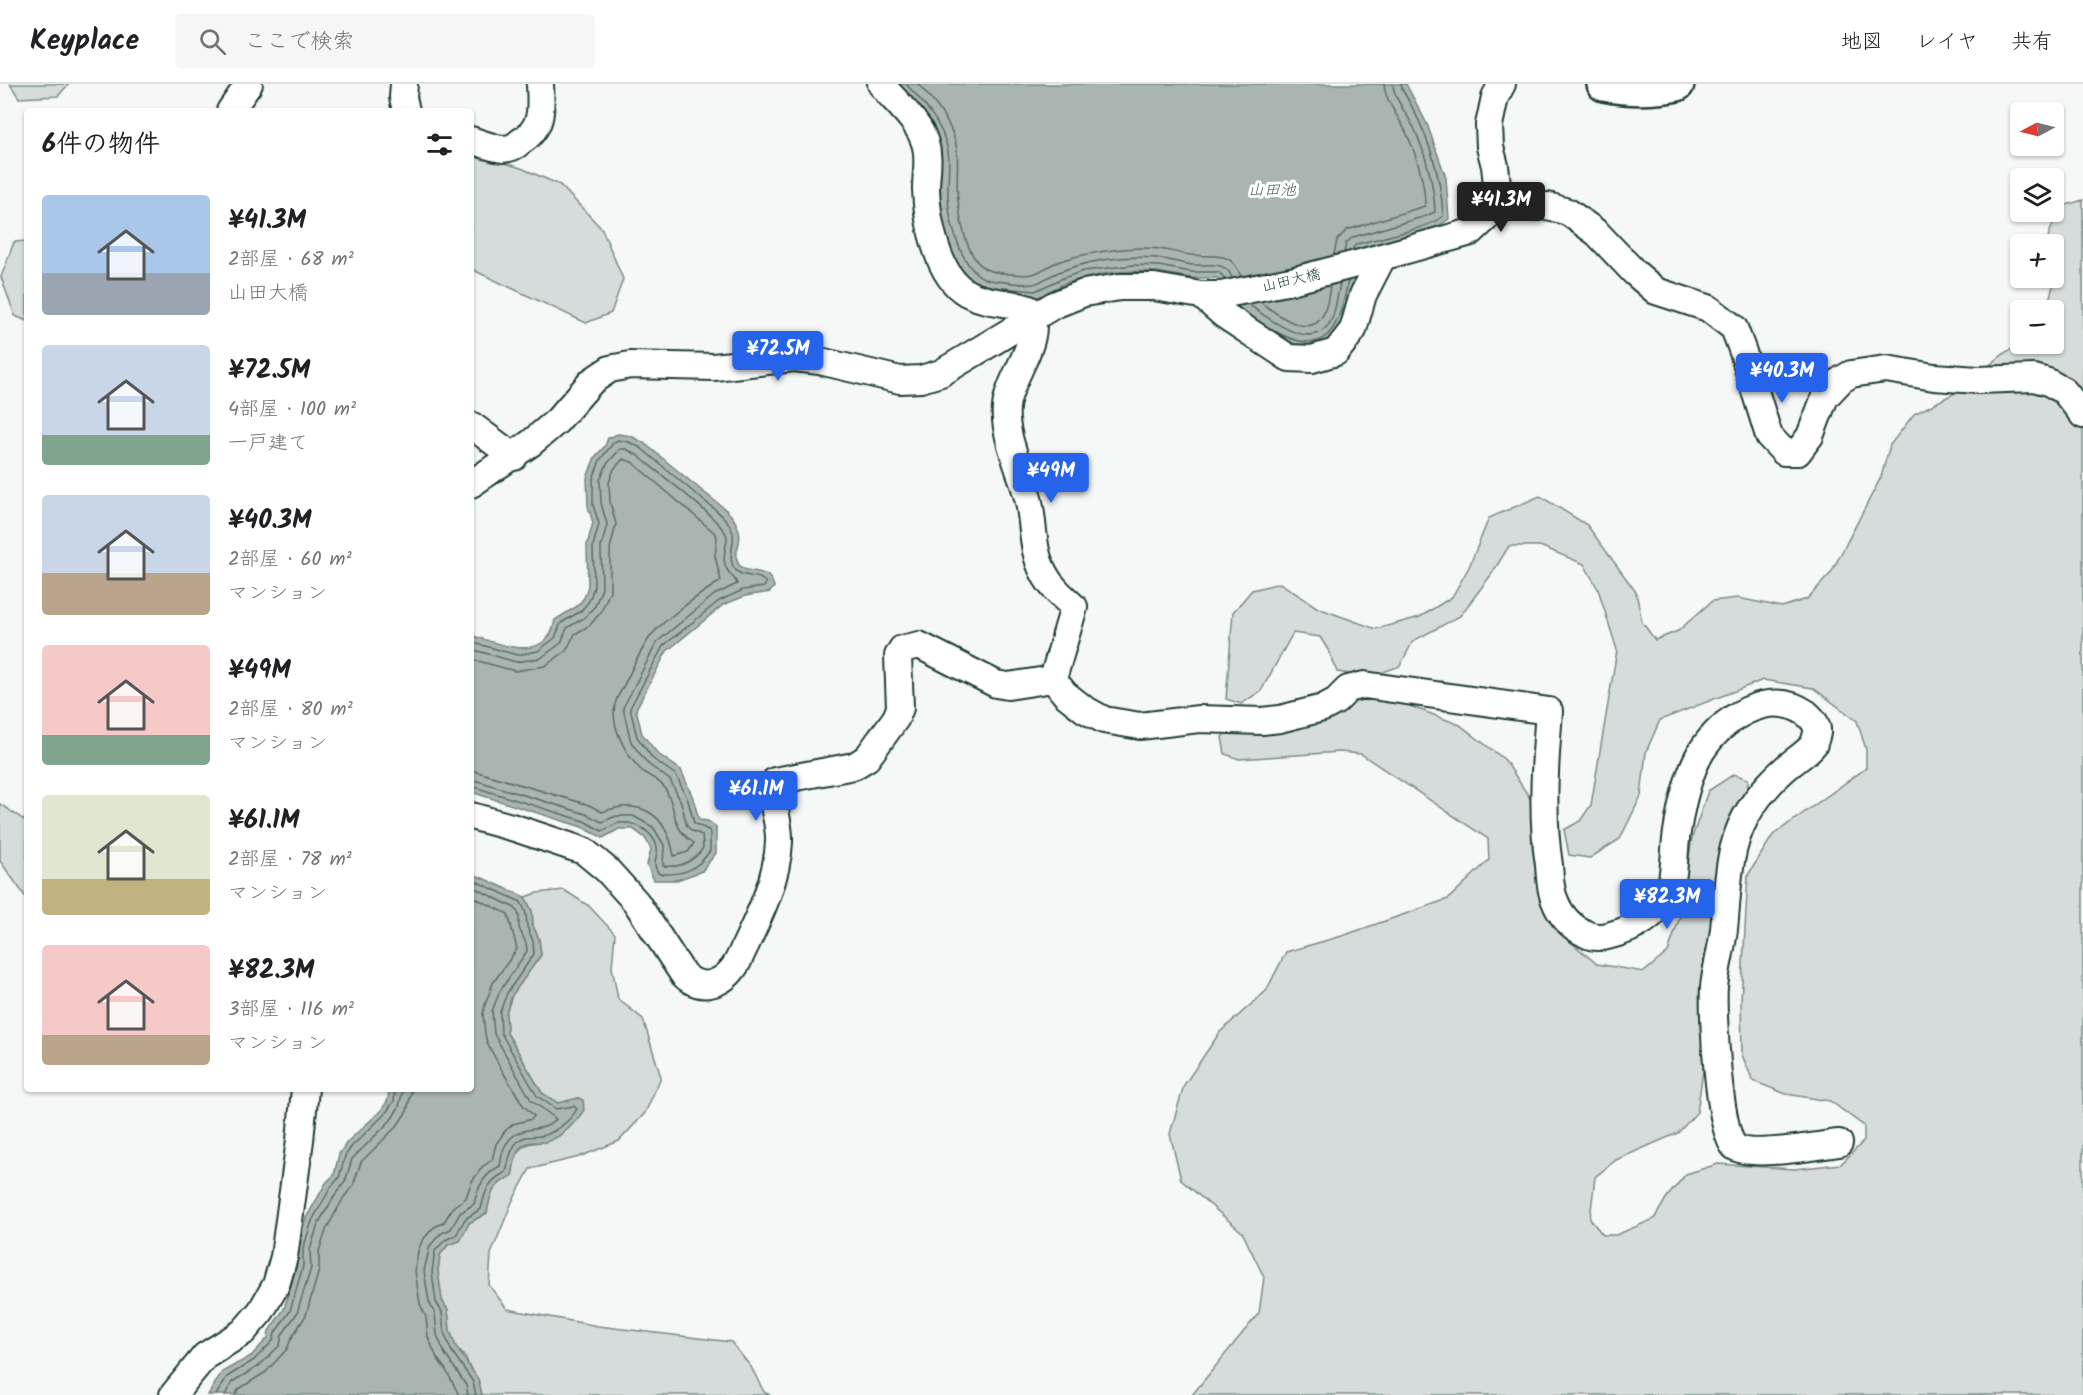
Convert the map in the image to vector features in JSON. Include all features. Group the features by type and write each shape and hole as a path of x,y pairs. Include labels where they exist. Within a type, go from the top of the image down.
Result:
{"main road":[{"path":"1604,84 1623,88 1657,88 1677,84"}],"street":[{"path":"232,108 249,84"},
{"path":"404,84 405,108"},
{"path":"474,141 503,149 516,146 526,139 534,131 539,119 540,84"},
{"path":"881,84 899,104 925,141 926,189 931,230 944,266 965,292 986,301 1019,305 1029,309 1033,317 1034,330 1013,380 1005,411 1029,502 1035,550 1043,572 1055,590 1074,608 1053,679"},
{"path":"1502,84 1495,97 1489,125 1490,147 1497,184 1494,205 1548,206 1568,212 1597,233 1635,273 1656,291 1708,308 1734,328 1769,436 1784,452 1798,452 1810,436 1826,397 1841,380 1851,374 1886,369 1934,377 1978,380 2034,378 2048,382 2064,391 2083,415"},
{"name":"山田大橋","path":"1211,295 1291,281 1471,232 1486,218 1494,205"},
{"path":"474,482 514,457 557,421 592,381 610,369 630,365 714,367 794,358 820,361 900,380 921,379 940,373 1054,305 1084,293 1120,287 1154,287 1211,295 1224,315 1289,358 1312,359 1336,352 1353,330 1364,295 1371,261"},
{"path":"474,427 514,457"},
{"path":"474,817 584,851 607,870 636,902 683,974 692,983 708,984 724,978 738,962 772,880 780,842 771,787 775,781 854,766 867,758 896,718 900,708 898,656 902,649 910,645 919,645 996,684 1008,686 1053,679"},
{"path":"1053,679 1065,694 1084,709 1104,720 1140,726 1199,719 1253,721 1280,719 1323,708 1336,701 1348,689 1364,685 1549,711 1544,790 1546,845 1553,898 1563,917 1576,929 1593,938 1630,929 1648,918 1662,903 1671,886 1677,830 1687,790 1699,756 1711,736 1727,722 1764,704 1781,703 1799,708 1813,718 1818,731 1815,743 1784,770 1756,800 1744,819 1736,842 1728,882 1724,932 1714,990 1720,1099 1726,1133 1733,1145 1744,1151 1763,1152 1839,1143"},
{"path":"173,1395 205,1356 243,1332 261,1311 276,1285 284,1257 305,1092"}],"shaded area":[{"path":"10,84 69,84 58,96 19,98"},
{"path":"474,154 521,168 560,185 602,229 623,279 611,313 586,323 474,270"},
{"path":"2083,200 2083,1395 1192,1395 1259,1313 1264,1277 1242,1232 1181,1180 1170,1134 1184,1085 1220,1032 1266,991 1286,952 1342,936 1448,899 1489,860 1488,839 1361,754 1340,752 1239,759 1225,754 1222,737 1231,729 1369,698 1405,704 1460,725 1505,760 1535,806 1547,912 1566,938 1597,964 1644,972 1668,952 1680,916 1692,838 1708,791 1734,774 1748,779 1748,799 1705,990 1704,1064 1697,1112 1678,1133 1616,1160 1595,1177 1590,1219 1603,1235 1616,1235 1654,1219 1667,1197 1686,1174 1718,1164 1794,1169 1841,1164 1864,1141 1864,1126 1830,1101 1786,1094 1753,1081 1742,1055 1741,1001 1748,875 1773,835 1866,768 1866,749 1857,721 1813,688 1763,680 1660,720 1646,752 1641,796 1620,839 1590,858 1569,855 1564,830 1580,821 1591,805 1617,650 1598,589 1584,564 1540,546 1509,546 1491,575 1460,616 1413,641 1400,666 1370,677 1337,672 1330,653 1320,637 1293,633 1261,691 1241,704 1226,699 1233,612 1252,590 1280,583 1318,608 1376,629 1420,617 1452,597 1469,567 1489,518 1540,496 1587,525 1636,592 1642,622 1655,640 1678,631 1712,601 1738,598 1782,607 1807,599 1831,573 1881,477 1890,445 1914,414 1955,393 2010,350 2010,354 2064,354 2064,300 2049,300 2052,288 2064,288 2064,234 2049,234 2054,222 2064,222 2064,206"},
{"path":"24,241 24,320 15,316 1,277 14,242"},
{"path":"0,804 24,820 24,895 0,861"},
{"path":"564,890 589,906 615,934 612,967 618,999 643,1019 661,1077 645,1113 619,1141 579,1157 530,1169 512,1202 491,1254 489,1285 507,1309 598,1326 731,1342 751,1367 764,1392 770,1395 482,1395 478,1379 470,1370 466,1358 456,1347 450,1330 448,1310 442,1301 438,1271 440,1255 448,1245 460,1241 469,1223 487,1213 494,1190 500,1182 512,1176 515,1160 520,1150 529,1144 545,1142 578,1098 558,1104 542,1093 507,1033 506,1013 512,995 541,955 539,939 533,926 532,911 525,897 537,893"}],"water":[{"name":"山田池","path":"888,84 1406,84 1427,124 1446,178 1449,219 1419,234 1358,250 1345,323 1336,336 1313,348 1298,348 1283,343 1226,305 1217,278 1191,278 1158,272 1133,271 1108,273 1065,283 1037,298 983,293 971,286 948,257 935,202"},
{"path":"618,434 631,436 644,443 727,511 739,530 738,563 746,570 767,575 774,587 770,592 745,596 723,605 667,651 636,709 642,734 658,754 681,770 693,798 699,820 708,821 716,827 716,853 702,871 677,880 654,880 647,865 651,849 645,838 633,829 619,829 603,838 582,827 474,793 474,636 513,647 535,646 551,633 555,620 576,607 584,598 588,586 587,545 593,523 588,506 587,478 595,457 605,446 608,438"},
{"path":"474,874 525,897 532,911 533,926 539,939 541,955 512,995 506,1013 507,1033 542,1093 558,1103 578,1098 583,1100 584,1110 572,1125 557,1137 545,1142 530,1142 519,1149 512,1176 500,1182 493,1190 487,1213 469,1223 460,1241 448,1245 440,1255 438,1271 442,1300 448,1310 450,1330 456,1347 478,1379 482,1395 208,1395 222,1372 251,1356 268,1338 269,1331 284,1309 297,1265 297,1249 306,1218 326,1183 334,1175 339,1154 347,1142 381,1111 388,1100 389,1092 474,1092"}]}
